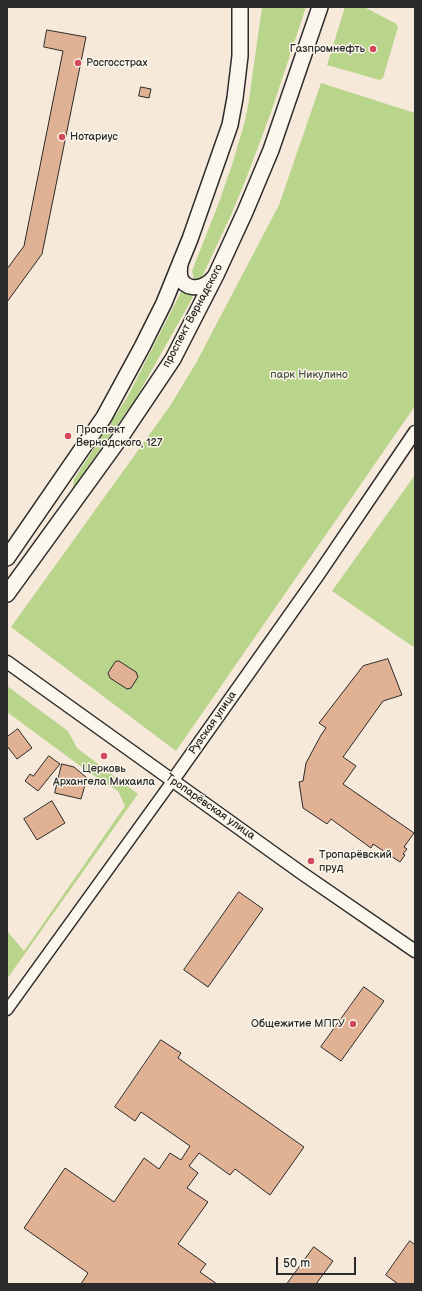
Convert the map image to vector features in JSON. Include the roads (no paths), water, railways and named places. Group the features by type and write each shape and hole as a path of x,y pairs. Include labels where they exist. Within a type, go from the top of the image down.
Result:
{"main road":[{"path":"240,7 240,56"},
{"path":"7,558 104,417 161,309 190,239 230,125 235,98 246,7"},
{"name":"проспект Вернадского","path":"7,594 115,445 169,365 216,275 245,212 271,150 320,7"},
{"path":"181,260 181,279 185,284 192,287 199,287 207,283 216,275"}],"street":[{"name":"Рузская улица","path":"7,1010 173,780 318,575 415,432"},
{"name":"Тропарёвская улица","path":"7,662 303,874 415,951"}],"place":[{"name":"Газпромнефть","path":"373,49"},
{"name":"Росгосстрах","path":"78,63"},
{"name":"Нотариус","path":"62,137"},
{"name":"Проспект Вернадского, 127","path":"68,436"},
{"name":"Церковь Архангела Михаила","path":"104,756"},
{"name":"Тропарёвский пруд","path":"311,861"},
{"name":"Общежитие МПГУ","path":"353,1024"}],"park label":[{"name":"парк Никулино","path":"309,375"}]}
